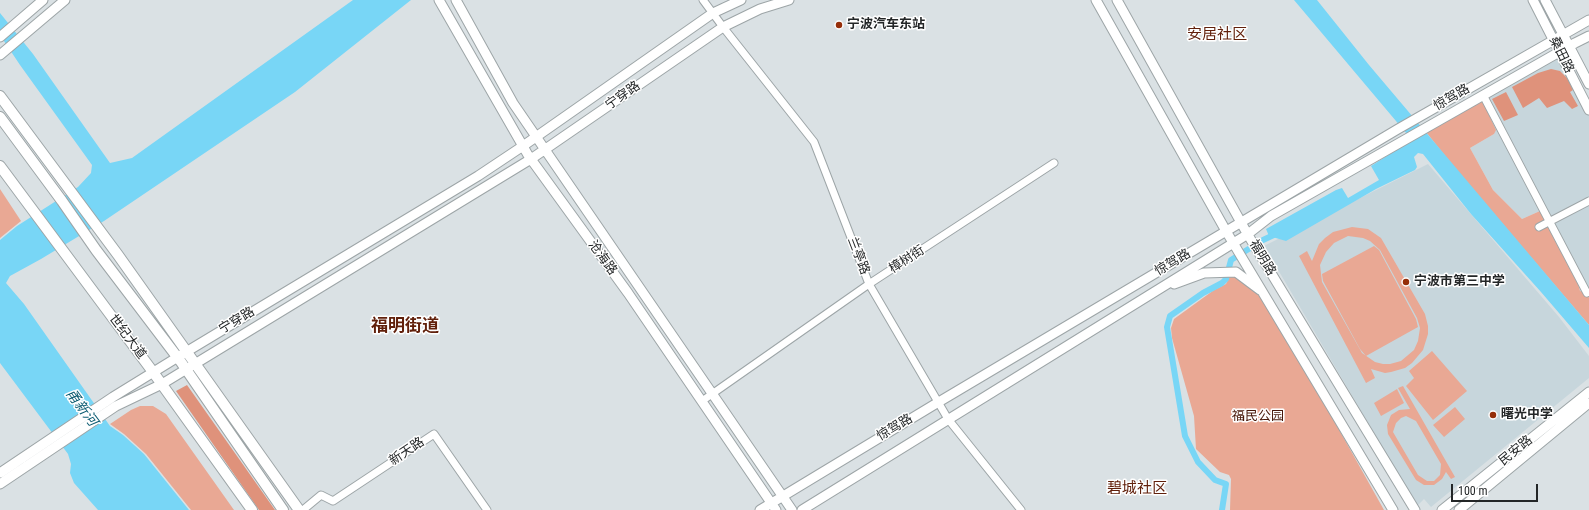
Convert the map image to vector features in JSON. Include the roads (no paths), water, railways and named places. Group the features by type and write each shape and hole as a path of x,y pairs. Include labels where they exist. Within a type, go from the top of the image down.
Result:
{"highway":[{"path":"0,96 73,194 300,510"},
{"path":"0,117 96,250 186,369 283,510"},
{"name":"世纪大道","path":"0,166 162,384 252,510"}],"main road":[{"path":"0,37 43,0"},
{"path":"0,55 64,0"},
{"name":"沧海路","path":"439,0 531,159 628,293 774,506"},
{"name":"沧海路","path":"456,0 513,103 792,510"},
{"name":"宁穿路","path":"0,484 40,452 115,402 153,372 478,176 713,13 741,0"},
{"name":"宁穿路","path":"115,402 162,384 531,159 723,27 760,9 789,0"},
{"name":"福明路","path":"1096,0 1226,231 1392,510"},
{"name":"福明路","path":"1117,0 1248,234 1415,510"},
{"name":"桑田路","path":"1533,0 1558,52 1589,110"},
{"name":"桑田路","path":"1544,0 1589,84"},
{"name":"惊驾路","path":"760,510 774,506 782,496 937,403 1398,129 1562,34 1589,20"},
{"name":"惊驾路","path":"802,510 1234,243 1271,216 1558,52 1589,36"},
{"path":"1154,292 1204,273 1232,272 1236,272 1263,291"},
{"name":"民安路","path":"1442,510 1589,392"},
{"name":"民安路","path":"1459,510 1589,403"},
{"name":"宁穿路","path":"0,473 40,452"}],"street":[{"name":"兰亭路","path":"704,0 723,27 814,142 869,284 937,403 948,419 1021,510"},
{"path":"1483,95 1587,293"},
{"name":"樟树街","path":"702,400 869,284 1054,163"},
{"path":"1539,227 1589,201"},
{"name":"新天路","path":"303,510 321,495 333,501 434,434 487,510"}],"water":[{"name":"甬新河","path":"353,0 411,0 295,92 104,221 10,276 6,283 24,304 110,426 123,435 144,454 189,510 98,510 74,483 70,473 71,464 68,454 0,363 0,240 17,226 78,187 91,173 92,165 0,35 0,13 33,54 110,163 132,158"},
{"path":"1294,0 1317,0 1369,65 1589,325 1589,348 1471,214 1423,154 1418,153 1414,157 1417,167 1415,170 1376,189 1286,241 1269,236 1266,229 1336,190 1342,188 1348,198 1379,180 1371,166 1412,140"}],"waterway":[{"path":"1222,510 1226,484 1215,480 1198,462 1185,436 1167,327 1170,316 1226,279 1231,260 1263,240 1278,233"}],"place":[{"name":"宁波汽车东站","path":"839,25"},
{"name":"宁波市第三中学","path":"1406,282"},
{"name":"曙光中学","path":"1493,415"}],"district":[{"name":"安居社区","path":"1217,35"},
{"name":"福明街道","path":"405,327"},
{"name":"碧城社区","path":"1137,489"}],"park label":[{"name":"福民公园","path":"1258,417"}]}
